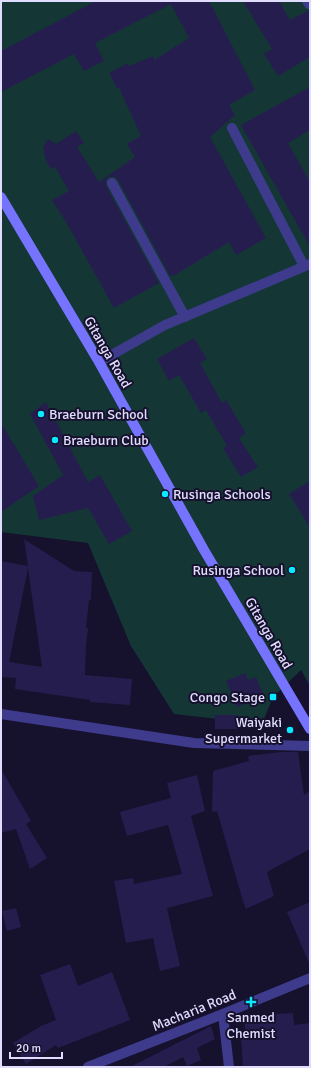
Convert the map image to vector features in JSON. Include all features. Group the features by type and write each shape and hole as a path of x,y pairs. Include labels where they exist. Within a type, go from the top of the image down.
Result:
{"main road":[{"name":"Gitanga Road","path":"1,197 99,362 204,550 310,729"}],"street":[{"path":"99,362 165,325 307,265 232,128"},
{"path":"112,183 185,317"},
{"path":"1,714 194,743 310,746"},
{"name":"Macharia Road","path":"88,1067 310,978"},
{"path":"223,1014 229,1067"}],"green space":[{"path":"1,1 310,1 310,686 301,670 273,697 262,724 174,714 131,646 88,543 1,532"}],"building":[{"path":"96,1 209,1 255,90 229,105 235,115 210,137 266,238 236,255 229,242 175,275 170,276 118,180 115,177 109,177 106,180 106,186 159,283 114,308 52,200 69,191 55,167 51,169 46,161 43,147 48,139 56,144 76,131 84,143 77,147 99,182 135,157 127,144 141,136 119,88 117,88 109,73 128,63 129,66 153,56 154,60 189,38 171,4 95,43 104,61 84,71 74,54 1,92 1,51"},
{"path":"243,1 279,1 290,20 310,10 310,57 278,76 264,54 272,49"},
{"path":"310,87 310,130 288,143 310,182 310,247 241,125"},
{"path":"194,338 207,359 200,363 222,403 226,400 246,433 239,438 258,467 241,477 223,448 227,446 206,410 201,413 179,375 169,381 157,359"},
{"path":"46,402 88,482 100,475 132,531 109,544 88,508 39,520 33,496 63,475 30,414"},
{"path":"1,423 39,486 1,512"},
{"path":"310,481 310,528 289,494"},
{"path":"24,539 74,571 92,572 91,600 89,600 86,628 88,629 85,675 132,679 130,705 90,702 90,700 15,689 16,678 1,677 1,561 28,566","holes":["28,568 42,667 9,662"]},
{"path":"245,673 248,680 256,677 264,696 237,707 226,681"},
{"path":"215,715 238,715 238,729 215,729"},
{"path":"281,752 298,752 304,795 310,791 310,849 267,872 274,896 246,909 217,811 212,812 213,771 249,761 248,756"},
{"path":"1,769 31,821 26,824 47,858 30,869 16,829 1,833"},
{"path":"197,775 205,811 191,816 213,896 167,908 180,966 160,971 153,938 126,943 114,881 133,878 134,884 182,874 168,825 127,836 120,812 171,798 167,783"},
{"path":"310,902 310,965 287,912"},
{"path":"16,908 21,927 7,931 2,911"},
{"path":"70,964 78,986 112,972 130,1020 58,1048 56,1045 26,1064 13,1043 41,1026 56,1020 40,975"},
{"path":"293,1013 294,1025 310,1023 310,1067 243,1067 241,1039 246,1039 244,1016"},
{"path":"211,1026 215,1039 197,1048 201,1060 187,1066 183,1057 164,1067 130,1067"}],"place":[{"name":"Braeburn School","path":"41,414"},
{"name":"Braeburn Club","path":"55,440"},
{"name":"Rusinga Schools","path":"165,494"},
{"name":"Rusinga School","path":"292,570"},
{"name":"Congo Stage","path":"273,697"},
{"name":"Waiyaki Supermarket","path":"290,730"},
{"name":"Sanmed Chemist","path":"251,1002"}]}
